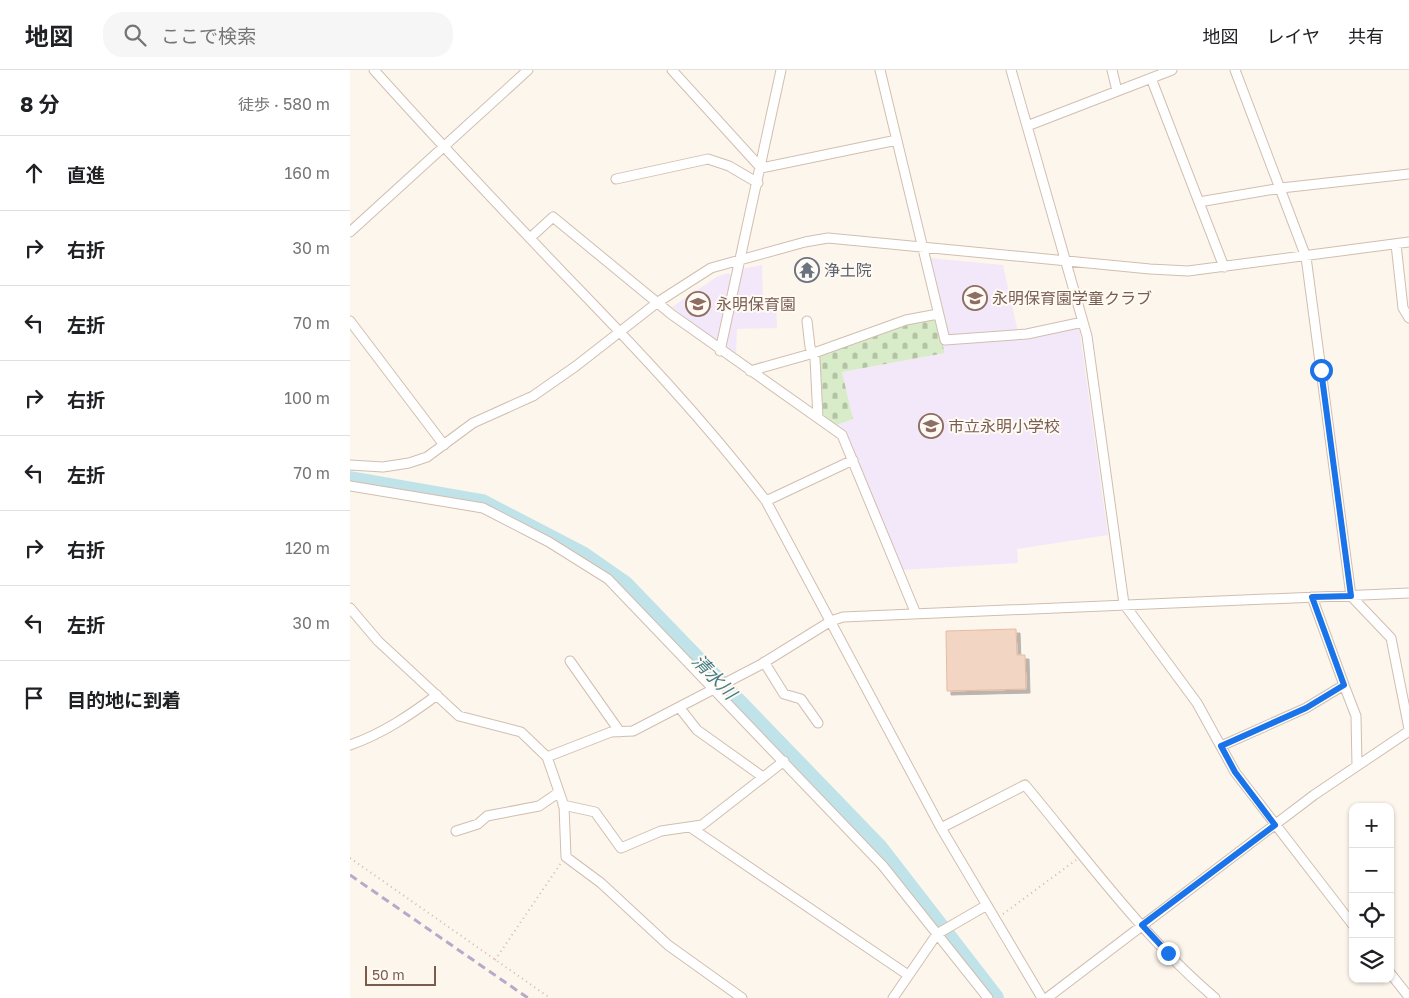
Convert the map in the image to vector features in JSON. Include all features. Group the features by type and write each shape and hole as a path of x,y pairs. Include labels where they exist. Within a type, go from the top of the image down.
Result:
{"street":[{"path":"374,70 444,148 731,455 766,501 941,828 1042,998"},
{"path":"350,232 528,70"},
{"path":"672,70 761,168"},
{"path":"720,351 781,70"},
{"path":"880,70 921,247 945,340 1027,334 1083,322"},
{"path":"1011,70 1087,336 1124,604 1197,703 1235,772 1349,920"},
{"path":"1112,70 1117,91"},
{"path":"1027,126 1172,70"},
{"path":"1047,998 1275,825 1409,730 1391,638 1351,596 1306,257 1235,70"},
{"path":"1151,78 1224,267"},
{"path":"761,168 897,140"},
{"path":"616,179 708,159 729,166 758,183"},
{"path":"1199,202 1280,188 1409,174"},
{"path":"530,238 553,217 720,351 842,435 916,614"},
{"path":"350,466 383,467 409,463 427,456 473,423 533,396 658,302 711,268 805,242 828,238 1188,271 1409,242"},
{"path":"1396,244 1403,308 1409,318"},
{"path":"750,371 814,353 906,320 938,314"},
{"path":"350,321 444,445"},
{"path":"807,321 810,347 814,353 818,418"},
{"path":"766,501 853,460"},
{"path":"350,486 478,507 549,542 608,579 883,866 988,998"},
{"path":"547,757 611,732 633,731 764,662 831,621 843,617 1409,593"},
{"path":"1312,597 1356,716 1357,766"},
{"path":"350,608 378,641 459,716 520,732 547,757 563,805 566,857 601,882 668,945 742,998"},
{"path":"570,661 620,732"},
{"path":"764,662 784,694 801,699 818,723"},
{"path":"1221,746 1306,708 1344,685"},
{"path":"350,745 365,740 404,719 437,695"},
{"path":"679,708 697,730 763,777"},
{"path":"563,805 595,812 621,848 661,831 702,825 784,761"},
{"path":"941,828 1025,785 1142,925 1194,981 1215,998"},
{"path":"456,830 478,824 487,816 539,806 558,793"},
{"path":"690,827 908,976"},
{"path":"893,998 937,934 987,905"},
{"path":"1394,978 1409,997"}],"path":[{"path":"996,919 1084,855"},
{"path":"495,960 566,857"},
{"path":"350,858 550,998"}],"shaded area":[{"name":"永明保育園学童クラブ","path":"929,258 1003,265 1018,332 949,337"},
{"path":"762,265 763,299 776,299 777,328 737,329 736,356 725,349 724,345 741,269"},
{"path":"729,273 732,276 718,339 715,340 672,307 718,276"},
{"path":"1079,326 1108,535 1017,549 1018,563 902,570 848,437 837,425 853,419 842,372 945,353 943,344 1027,338"}],"green space":[{"path":"935,318 945,353 842,372 853,419 837,425 822,416 818,358 820,355 904,323"}],"building":[{"path":"1016,629 1017,655 1025,655 1026,689 947,691 946,631"}],"waterway":[{"name":"清水川","path":"350,480 482,503 582,555 625,585 879,848 995,998"}],"railway":[{"path":"350,875 528,998"}],"place":[{"name":"浄土院","path":"807,270"},
{"name":"永明保育園学童クラブ","path":"975,298"},
{"name":"永明保育園","path":"698,304"},
{"name":"市立永明小学校","path":"931,426"}],"route":[{"path":"1168,953 1142,925 1275,825 1235,772 1221,746 1306,708 1344,685 1312,597 1351,596 1321,370"}]}
